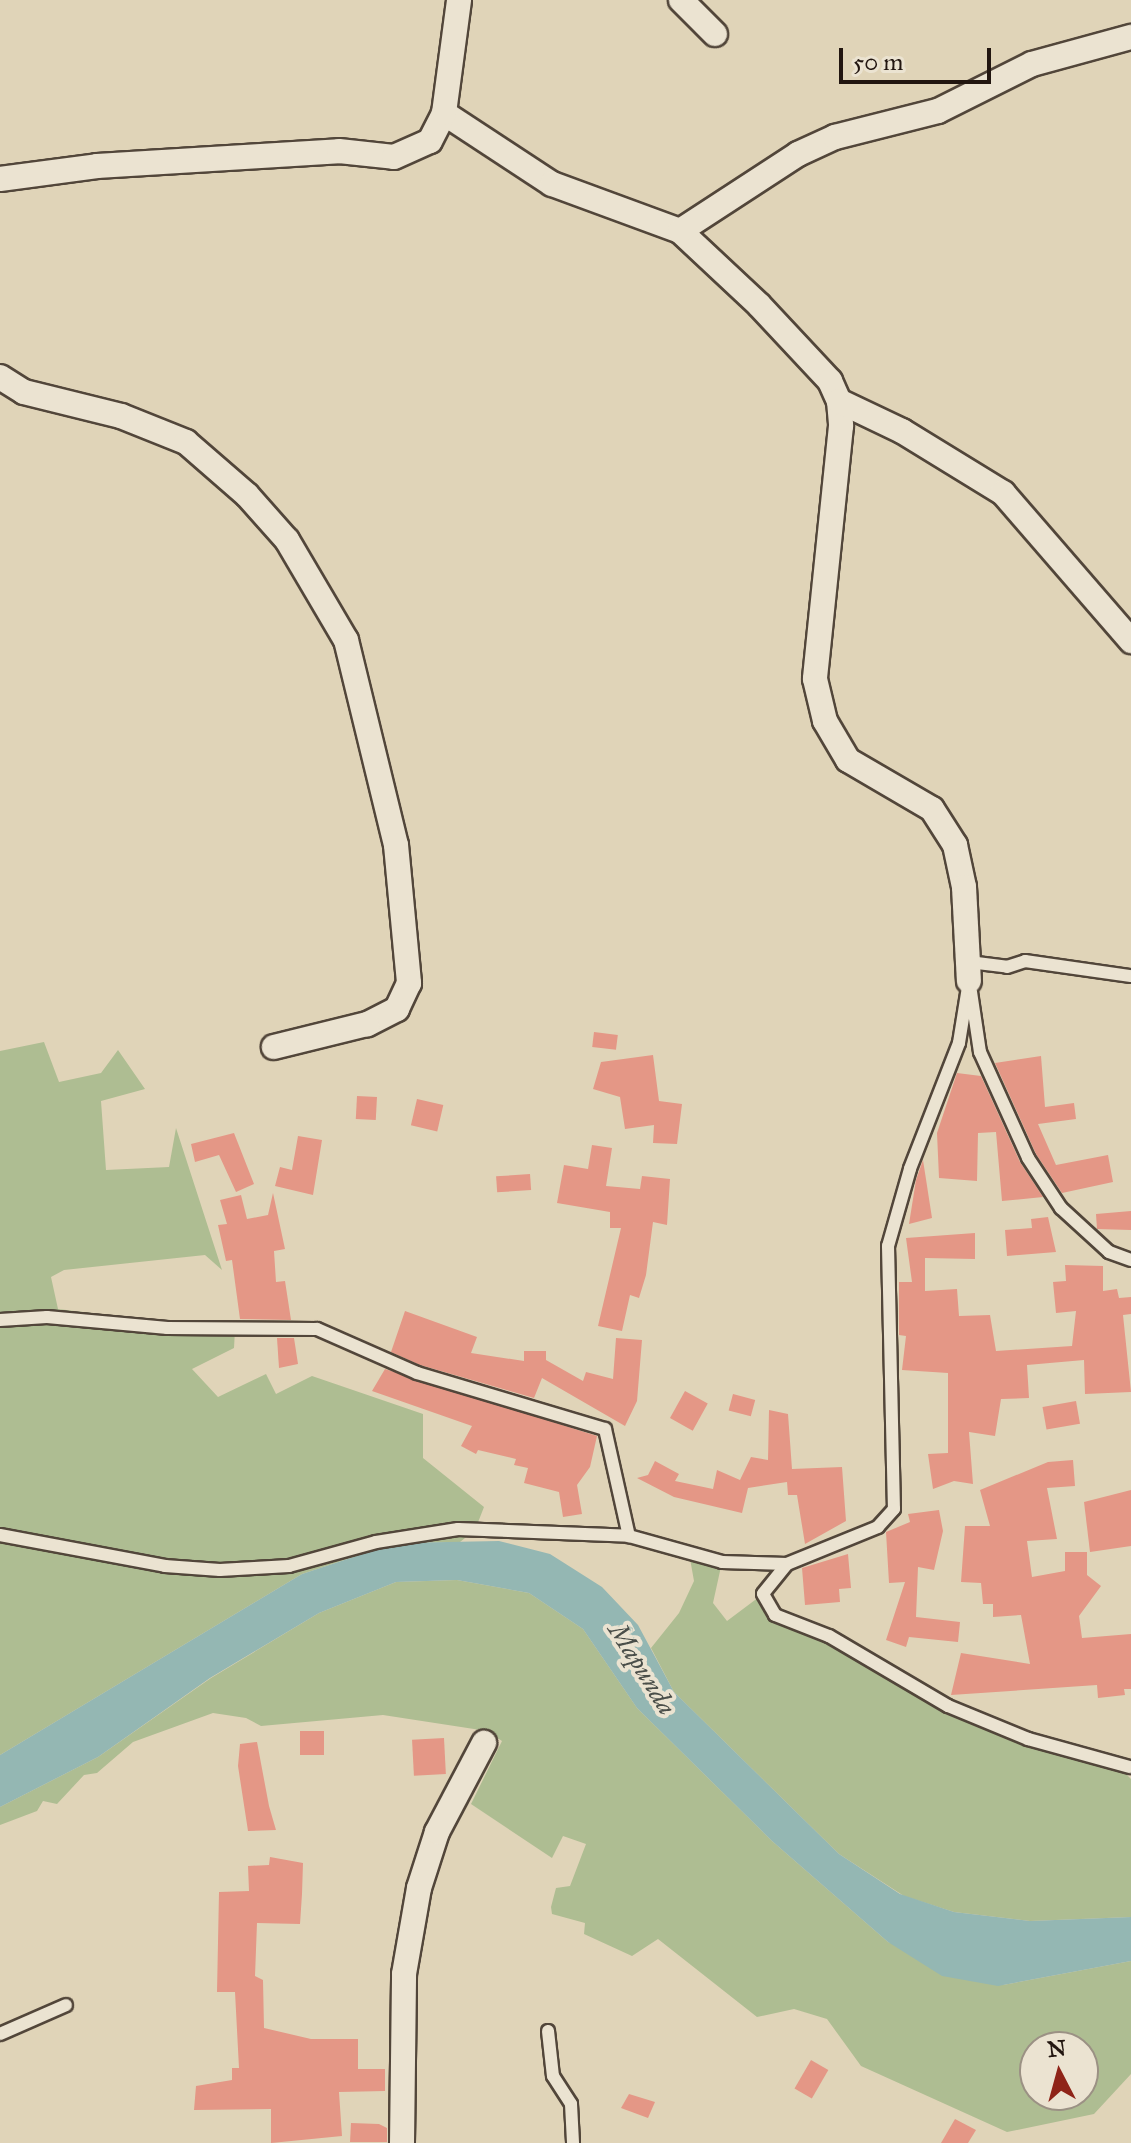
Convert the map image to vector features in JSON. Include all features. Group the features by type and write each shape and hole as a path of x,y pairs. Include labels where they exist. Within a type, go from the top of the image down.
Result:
{"street":[{"path":"0,179 97,166 339,151 394,157 430,141 444,113 459,0"},
{"path":"681,0 715,34"},
{"path":"680,231 798,154 835,137 938,111 1032,64 1131,37"},
{"path":"444,113 552,184 680,231 769,316 830,381 839,401 815,679 825,721 848,760 932,809 955,845 964,887 969,972"},
{"path":"0,377 24,392 121,416 186,442 247,495 287,540 346,640 396,845 409,983 397,1009 367,1024 274,1047"},
{"path":"839,401 902,431 1003,493 1131,641"},
{"path":"402,2143 404,1974 419,1888 437,1832 484,1743"}],"lane":[{"path":"969,972 1007,967 1025,961 1131,976"},
{"path":"969,972 980,1052 1028,1158 1061,1208 1109,1252 1131,1260"},
{"path":"0,1535 165,1566 220,1570 289,1566 376,1542 458,1529 629,1536 722,1562 787,1564 878,1527 894,1509 888,1246 910,1169 959,1043 969,972"},
{"path":"0,1320 47,1317 167,1328 317,1329 417,1373 605,1429 629,1536"},
{"path":"787,1564 763,1594 775,1615 829,1636 948,1706 1028,1739 1130,1767"},
{"path":"0,2034 66,2005"},
{"path":"548,2031 553,2076 571,2104 573,2143"}],"green space":[{"path":"44,1042 59,1082 101,1073 118,1050 145,1089 101,1101 106,1170 169,1167 176,1128 222,1270 205,1255 64,1270 51,1277 58,1309 235,1330 234,1348 192,1369 218,1397 266,1374 276,1394 312,1376 423,1414 423,1458 484,1507 475,1530 460,1542 396,1543 302,1574 0,1755 0,1051"},
{"path":"689,1553 722,1562 713,1603 727,1621 763,1594 775,1615 829,1636 948,1706 1113,1761 1131,1779 1131,1917 1030,1921 954,1912 904,1896 839,1854 674,1692 651,1648 679,1613 694,1581"},
{"path":"457,1580 529,1593 583,1629 637,1708 772,1841 888,1942 1003,1985 1131,1961 1131,2074 1099,2109 1099,2031 1019,2031 1019,2111 1097,2111 1007,2132 861,2066 827,2019 794,2009 757,2017 658,1939 632,1956 584,1934 585,1923 552,1914 551,1907 556,1888 570,1886 586,1844 563,1836 552,1858 471,1804 502,1741 487,1731 383,1715 261,1726 246,1718 213,1713 133,1742 97,1773 84,1775 57,1804 43,1801 37,1811 0,1825 0,1807 98,1757 211,1678 319,1613 396,1582"}],"water":[{"name":"Mapunda","path":"499,1541 550,1554 602,1587 638,1625 674,1692 839,1854 900,1894 954,1912 1030,1921 1131,1917 1131,1961 998,1986 942,1976 888,1942 772,1841 637,1708 583,1629 529,1593 457,1580 396,1582 319,1613 210,1678 98,1757 0,1807 0,1755 302,1574 396,1543"}],"building":[{"path":"594,1032 618,1035 616,1050 592,1047"},
{"path":"653,1055 659,1101 682,1104 677,1144 653,1143 654,1125 625,1129 620,1097 593,1089 601,1062"},
{"path":"1041,1056 1045,1107 1074,1103 1076,1119 1038,1124 1056,1165 1108,1155 1113,1182 1062,1193 1036,1154 995,1063"},
{"path":"957,1073 981,1076 1020,1162 1043,1197 1002,1201 996,1132 978,1133 977,1181 939,1178 937,1133"},
{"path":"357,1096 377,1097 376,1120 356,1119"},
{"path":"417,1099 443,1105 437,1131 411,1125"},
{"path":"234,1133 254,1184 236,1192 219,1155 195,1162 191,1144"},
{"path":"298,1136 322,1140 313,1195 275,1186 280,1167 292,1170"},
{"path":"592,1145 612,1148 606,1186 640,1189 642,1176 670,1179 667,1225 653,1222 646,1275 639,1298 630,1295 622,1331 598,1326 621,1228 610,1228 610,1212 557,1203 564,1165 588,1169"},
{"path":"923,1160 932,1218 909,1224 916,1180"},
{"path":"530,1174 531,1190 497,1192 496,1176"},
{"path":"273,1193 285,1249 274,1251 276,1282 285,1281 291,1320 240,1319 232,1260 226,1261 218,1225 227,1224 220,1200 241,1195 247,1219 268,1215"},
{"path":"1131,1211 1131,1230 1097,1229 1096,1214"},
{"path":"1048,1217 1056,1252 1007,1256 1005,1230 1032,1228 1031,1219"},
{"path":"975,1233 975,1259 925,1258 925,1291 957,1289 959,1316 990,1315 996,1351 1072,1346 1076,1311 1056,1313 1053,1282 1066,1281 1065,1265 1103,1266 1103,1291 1117,1289 1119,1298 1131,1297 1131,1314 1123,1315 1131,1392 1085,1394 1084,1360 1027,1365 1029,1398 1001,1399 995,1436 969,1432 973,1484 954,1481 933,1489 928,1454 948,1453 948,1373 902,1370 906,1336 899,1335 899,1282 912,1282 906,1238"},
{"path":"405,1311 477,1337 471,1353 524,1361 524,1351 546,1351 546,1360 583,1381 586,1372 613,1379 616,1338 642,1340 637,1401 625,1426 542,1378 534,1398 420,1365 391,1352"},
{"path":"277,1338 294,1338 298,1364 279,1368"},
{"path":"385,1369 597,1436 590,1467 577,1485 582,1514 563,1517 559,1492 524,1483 528,1468 514,1465 516,1459 478,1450 476,1454 461,1446 472,1426 372,1391"},
{"path":"685,1391 708,1404 693,1431 670,1418"},
{"path":"733,1394 755,1400 751,1416 729,1410"},
{"path":"1076,1401 1080,1424 1047,1430 1043,1407"},
{"path":"769,1410 788,1414 792,1469 842,1467 846,1521 805,1544 797,1495 788,1495 787,1482 748,1488 742,1513 674,1497 637,1478 648,1475 655,1461 679,1474 675,1481 713,1489 717,1470 740,1480 751,1457 768,1460"},
{"path":"1073,1460 1075,1486 1047,1488 1057,1539 1027,1541 1032,1577 1065,1571 1065,1552 1087,1552 1087,1575 1101,1586 1079,1616 1082,1638 1131,1634 1131,1689 1124,1689 1125,1695 1098,1698 1097,1685 951,1695 961,1653 1030,1664 1021,1615 993,1617 993,1604 983,1604 981,1583 961,1582 965,1526 990,1526 980,1490 1048,1462"},
{"path":"1131,1490 1131,1546 1090,1552 1084,1502"},
{"path":"939,1510 943,1531 934,1570 918,1567 916,1617 960,1622 958,1642 909,1637 906,1647 886,1640 905,1582 889,1583 886,1532 910,1522 908,1514"},
{"path":"848,1554 851,1588 839,1589 840,1602 805,1605 802,1568"},
{"path":"300,1731 324,1731 324,1755 300,1755"},
{"path":"444,1738 446,1774 414,1776 412,1740"},
{"path":"257,1742 276,1830 248,1831 238,1766 240,1744"},
{"path":"270,1857 303,1863 302,1894 300,1924 257,1923 255,1976 263,1980 264,2028 311,2039 358,2039 358,2069 385,2069 385,2091 339,2092 342,2136 271,2143 271,2109 194,2110 196,2086 232,2080 232,2068 239,2068 235,1992 217,1992 219,1892 249,1891 248,1866 269,1865"},
{"path":"811,2060 828,2070 812,2099 794,2089"},
{"path":"629,2094 655,2102 648,2118 621,2108"},
{"path":"955,2119 976,2130 968,2143 941,2143"},
{"path":"351,2123 379,2124 387,2128 387,2142 350,2142"}]}
